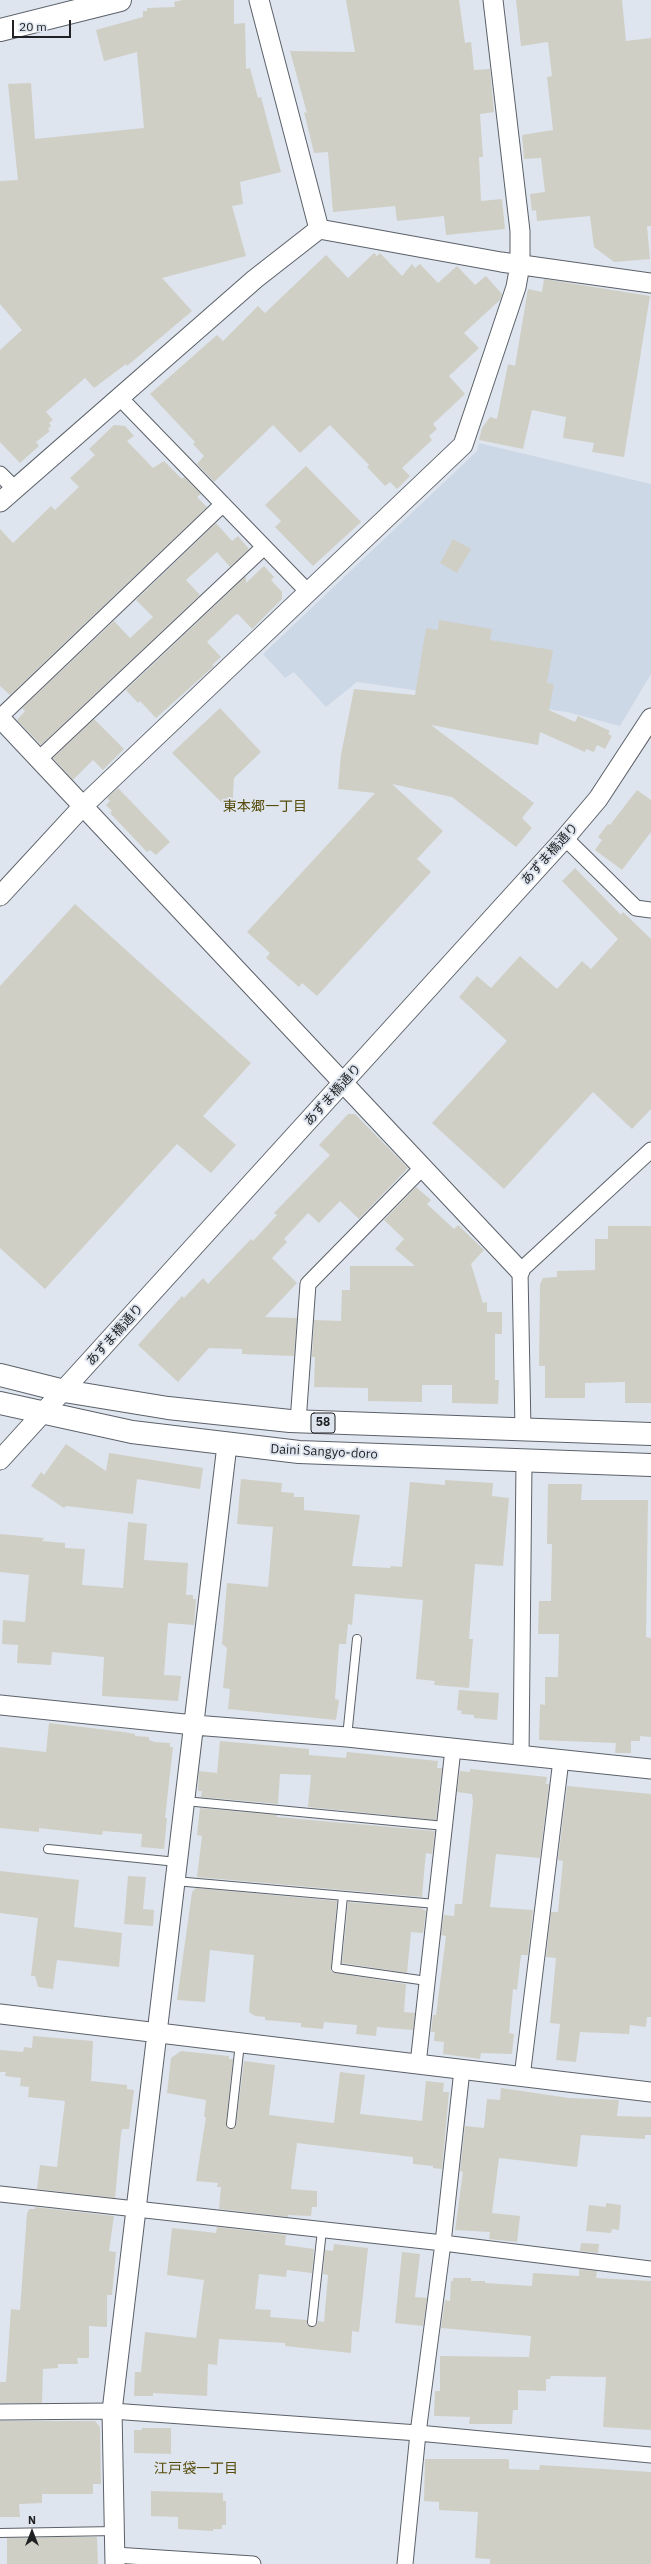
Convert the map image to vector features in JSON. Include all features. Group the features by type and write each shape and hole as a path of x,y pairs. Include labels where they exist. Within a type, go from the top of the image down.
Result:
{"main road":[{"path":"0,30 120,0"},
{"name":"58","path":"0,1375 64,1391 168,1408 298,1422 651,1434"},
{"name":"Daini Sangyo-doro","path":"0,1403 42,1414 132,1432 227,1445 298,1452 524,1462 651,1465"}],"street":[{"path":"259,0 319,229"},
{"path":"0,896 83,806 463,445 516,287 520,265 520,231 493,0"},
{"path":"0,502 121,399 255,280 319,229 520,265 651,283"},
{"path":"121,399 308,592"},
{"path":"0,474 15,489"},
{"path":"223,504 0,717 520,1271 523,1430"},
{"path":"39,759 264,547"},
{"name":"あずま橋通り","path":"0,1460 565,838 598,799 651,718"},
{"path":"565,838 636,908 651,910"},
{"path":"520,1271 651,1150"},
{"path":"298,1422 308,1284 423,1167"},
{"path":"227,1445 177,1862 138,2208 112,2411 115,2559 253,2564"},
{"path":"521,1756 524,1462"},
{"path":"0,1705 194,1725 347,1737 651,1769"},
{"path":"418,2064 453,1749"},
{"path":"522,2077 561,1760"},
{"path":"0,2014 651,2092"},
{"path":"405,2564 418,2433 443,2243 462,2070"},
{"path":"0,2194 138,2208 443,2243 651,2269"},
{"path":"0,2412 112,2411 418,2433 651,2455"}],"lane":[{"path":"347,1737 357,1639"},
{"path":"185,1801 445,1826"},
{"path":"48,1849 177,1862"},
{"path":"175,1881 436,1904"},
{"path":"343,1896 336,1968 427,1981"},
{"path":"230,2124 240,2042"},
{"path":"312,2322 322,2230"},
{"path":"0,2533 115,2531"}],"shaded area":[{"path":"479,443 651,484 651,674 620,726 567,712 357,682 326,707 294,672 285,678 263,654 477,451"}],"building":[{"path":"183,0 234,0 234,24 245,23 246,69 250,68 258,98 261,97 281,172 240,182 243,204 232,206 246,256 162,278 192,311 127,366 126,364 94,388 85,378 46,412 53,420 49,423 51,426 48,429 50,431 36,442 39,446 20,463 0,442 0,350 22,330 0,304 0,181 18,180 8,84 31,83 35,139 144,128 137,52 104,61 96,30 143,17 143,11 147,11 147,8 175,7 174,2"},
{"path":"346,0 459,0 465,43 471,42 474,70 490,69 494,112 480,114 483,157 479,157 481,201 502,199 505,229 446,235 444,216 397,221 395,206 333,212 328,152 314,153 304,112 307,113 290,51 355,52"},
{"path":"516,0 622,0 626,41 651,38 651,226 647,226 650,259 614,262 594,247 590,216 537,221 536,210 532,211 530,194 545,192 541,158 524,159 522,135 553,130 547,77 552,76 548,42 521,46"},
{"path":"374,253 377,256 380,253 402,276 412,264 415,268 420,264 438,283 457,266 475,285 486,276 502,294 500,300 464,333 479,348 449,376 465,394 433,424 437,429 429,436 432,440 402,468 410,476 397,489 390,482 385,486 367,467 369,465 330,425 300,453 273,425 214,482 197,464 204,456 193,444 195,442 150,394 217,335 223,341 258,306 265,313 326,255 348,278"},
{"path":"544,279 650,296 624,457 592,452 594,443 563,438 566,417 532,410 523,449 479,440 482,428 490,417 497,419 508,364 515,366 528,289 542,292"},
{"path":"114,425 125,426 134,436 127,441 153,468 164,461 182,479 184,477 201,494 197,497 207,507 10,695 0,686 0,529 13,543 51,506 55,510 79,487 70,478 95,455 89,449"},
{"path":"306,466 361,522 313,566 275,527 281,521 265,505"},
{"path":"216,523 232,541 238,536 249,549 230,567 217,552 186,580 200,595 41,745 17,720 25,711 22,708 114,621 130,638 153,617 136,600"},
{"path":"453,539 471,549 457,573 440,563"},
{"path":"264,566 274,577 271,580 282,592 282,599 252,629 238,614 235,615 207,642 221,657 212,665 214,666 156,718 140,701 138,703 126,690 246,576 246,583"},
{"path":"439,620 492,629 490,640 553,650 547,683 554,684 549,710 575,722 578,716 610,731 608,734 612,736 605,749 597,745 594,752 586,749 585,752 540,732 538,745 431,725 534,803 522,818 532,828 516,847 452,797 392,784 443,831 417,859 431,872 317,996 302,983 299,987 266,958 270,953 247,932 375,793 338,789 341,755 354,689 415,695 426,628 438,630"},
{"path":"220,708 261,752 234,778 232,813 172,753"},
{"path":"94,719 124,749 103,770 93,760 73,780 53,758"},
{"path":"118,788 170,842 156,855 150,850 147,852 110,813 112,811 106,805 110,801 107,798"},
{"path":"637,790 651,800 651,832 622,870 595,850 602,840 598,837 608,824 610,825"},
{"path":"575,868 621,915 623,912 651,939 651,1109 632,1129 593,1092 504,1189 432,1123 507,1041 459,997 477,976 491,988 520,956 557,989 582,961 591,969 618,939 562,881"},
{"path":"75,904 251,1063 203,1116 236,1145 211,1173 177,1144 45,1289 0,1248 0,986"},
{"path":"348,1114 355,1114 408,1168 359,1219 340,1201 319,1223 308,1213 284,1239 287,1242 272,1258 297,1283 265,1317 297,1318 294,1356 242,1354 242,1349 209,1348 178,1382 138,1345 182,1296 184,1298 203,1278 208,1284 251,1239 253,1241 277,1215 274,1213 330,1155 319,1145"},
{"path":"416,1187 431,1200 427,1204 454,1229 458,1225 484,1250 471,1264 483,1303 487,1302 487,1312 502,1312 502,1334 495,1334 495,1380 499,1380 498,1404 452,1403 452,1385 422,1385 422,1402 368,1401 368,1388 314,1387 315,1357 312,1357 314,1320 341,1321 342,1290 350,1290 350,1266 415,1266 395,1249 404,1239 384,1220"},
{"path":"608,1226 651,1226 651,1403 625,1403 625,1382 585,1383 585,1398 545,1398 545,1366 539,1366 540,1284 543,1278 557,1277 557,1271 595,1270 595,1239 608,1239"},
{"path":"66,1444 106,1471 109,1453 203,1468 200,1489 137,1479 133,1514 66,1506 64,1508 31,1486 41,1472 44,1475"},
{"path":"241,1479 282,1483 281,1492 294,1493 294,1497 304,1497 304,1510 360,1515 352,1566 390,1568 391,1566 402,1567 410,1482 445,1485 445,1480 493,1483 492,1496 509,1498 503,1566 475,1564 469,1639 473,1639 469,1688 434,1685 435,1681 416,1679 423,1600 355,1594 352,1625 348,1624 346,1644 339,1644 335,1699 339,1700 336,1720 228,1709 230,1689 223,1688 227,1648 222,1644 227,1583 268,1587 273,1527 237,1524"},
{"path":"548,1484 582,1484 581,1500 648,1500 646,1637 651,1638 651,1737 640,1736 640,1741 631,1741 631,1753 615,1753 616,1743 539,1740 540,1704 545,1705 545,1677 558,1677 559,1634 538,1634 539,1601 551,1601 552,1544 547,1544"},
{"path":"128,1522 147,1524 144,1560 188,1563 186,1595 193,1595 193,1599 196,1599 194,1625 168,1623 164,1675 181,1676 178,1701 102,1696 104,1657 52,1652 51,1665 17,1663 18,1645 2,1644 3,1620 25,1622 29,1575 0,1572 0,1534 44,1538 42,1541 65,1543 65,1548 85,1549 82,1585 123,1588"},
{"path":"459,1690 499,1693 497,1720 474,1718 474,1715 461,1714 462,1711 457,1710"},
{"path":"49,1723 124,1732 135,1734 135,1736 149,1737 149,1740 155,1742 170,1743 170,1747 173,1747 165,1818 167,1818 164,1849 141,1847 142,1834 103,1831 102,1835 39,1828 39,1832 0,1828 0,1747 46,1752"},
{"path":"220,1741 309,1749 309,1755 346,1758 347,1752 438,1761 437,1768 442,1768 436,1820 308,1807 311,1775 280,1774 278,1804 201,1797 202,1791 198,1791 199,1771 217,1773"},
{"path":"470,1769 547,1777 546,1784 549,1784 540,1858 496,1854 490,1907 533,1910 528,1955 521,1955 517,1990 513,1989 509,2033 514,2034 512,2054 481,2053 480,2059 443,2054 444,2042 434,2041 435,2032 431,2032 433,2015 436,2015 446,1936 441,1935 444,1915 454,1916 455,1904 462,1904 473,1802 472,1794 457,1792 460,1771 470,1772"},
{"path":"567,1786 651,1794 651,2017 647,2017 646,2027 630,2025 629,2034 580,2032 576,2062 556,2060 560,2024 550,2023 556,1958 546,1957 551,1912 558,1912 563,1861 558,1860"},
{"path":"200,1808 277,1815 277,1817 435,1831 432,1854 426,1853 422,1897 197,1877 202,1836 197,1835"},
{"path":"0,1871 79,1880 74,1927 122,1933 119,1967 57,1960 53,1989 38,1987 35,1976 31,1976 38,1918 0,1913"},
{"path":"128,1876 146,1877 143,1909 154,1910 153,1926 124,1924"},
{"path":"196,1888 337,1901 331,1971 335,1973 406,1984 404,2012 415,2013 413,2030 377,2027 376,2036 356,2034 357,2025 324,2022 323,2029 301,2027 301,2023 265,2020 265,2017 255,2016 249,2012 254,1955 210,1950 205,2002 177,2000 192,1892"},
{"path":"348,1902 421,1908 426,1911 423,1933 411,1932 407,1973 342,1963"},
{"path":"33,2036 93,2041 91,2081 127,2085 127,2089 134,2090 129,2129 122,2129 121,2134 115,2198 37,2189 40,2165 57,2167 65,2101 28,2097 29,2087 20,2086 21,2078 5,2076 6,2072 0,2072 0,2050 23,2052 24,2047 32,2048"},
{"path":"181,2051 229,2056 229,2059 233,2059 226,2123 230,2129 236,2125 244,2061 275,2065 269,2115 334,2123 340,2072 365,2075 360,2114 422,2121 426,2081 444,2083 443,2092 449,2092 442,2169 433,2168 433,2166 413,2164 413,2157 297,2143 291,2189 317,2191 317,2207 312,2207 311,2216 288,2215 288,2217 219,2209 221,2187 217,2187 218,2183 196,2181 206,2117 204,2117 206,2100 167,2093 171,2058"},
{"path":"501,2088 569,2098 619,2100 617,2116 651,2117 651,2135 645,2135 645,2139 581,2135 577,2167 499,2158 492,2213 520,2216 517,2242 489,2239 490,2232 455,2230 463,2172 460,2171 465,2126 484,2128 487,2099 500,2100"},
{"path":"606,2203 621,2205 619,2230 612,2229 611,2233 586,2231 589,2205 606,2207"},
{"path":"35,2207 114,2216 109,2251 116,2252 112,2295 107,2295 107,2327 89,2326 89,2358 77,2358 78,2364 58,2364 58,2368 43,2369 42,2403 0,2403 0,2382 6,2382 11,2309 20,2310 27,2214 29,2209 35,2209"},
{"path":"217,2227 286,2235 285,2245 314,2249 312,2273 287,2270 286,2277 259,2274 255,2309 271,2310 270,2317 307,2320 307,2325 311,2327 316,2326 318,2321 324,2322 328,2275 323,2274 325,2250 333,2251 334,2244 368,2248 359,2332 352,2331 351,2353 285,2346 285,2343 219,2339 217,2365 208,2364 207,2396 153,2393 153,2396 134,2396 135,2372 141,2372 145,2332 196,2338 204,2280 167,2275 172,2228 216,2233"},
{"path":"581,2243 599,2244 598,2253 580,2251"},
{"path":"402,2252 420,2254 415,2297 427,2298 423,2326 395,2323"},
{"path":"579,2269 597,2271 596,2278 651,2281 651,2430 603,2427 606,2377 551,2376 550,2379 546,2379 546,2391 518,2390 518,2410 513,2410 512,2424 469,2424 470,2417 434,2416 435,2391 440,2391 440,2356 529,2357 531,2336 441,2328 445,2300 450,2301 451,2281 453,2281 453,2278 471,2278 471,2281 485,2281 485,2283 532,2286 533,2273 579,2276"},
{"path":"0,2421 95,2421 100,2427 101,2484 93,2484 93,2494 42,2494 42,2503 19,2504 20,2517 0,2517"},
{"path":"142,2428 171,2428 171,2454 134,2453 134,2430 142,2430"},
{"path":"425,2459 507,2459 509,2460 509,2469 539,2470 540,2465 651,2472 651,2564 490,2564 490,2559 475,2558 478,2512 439,2510 439,2502 424,2501"},
{"path":"151,2491 223,2493 223,2501 226,2501 226,2525 222,2525 222,2529 213,2529 213,2531 178,2529 178,2517 151,2516"},
{"path":"97,2537 98,2564 7,2564 7,2538"}],"district":[{"name":"東本郷一丁目","path":"265,807"},
{"name":"江戸袋一丁目","path":"196,2469"}]}
